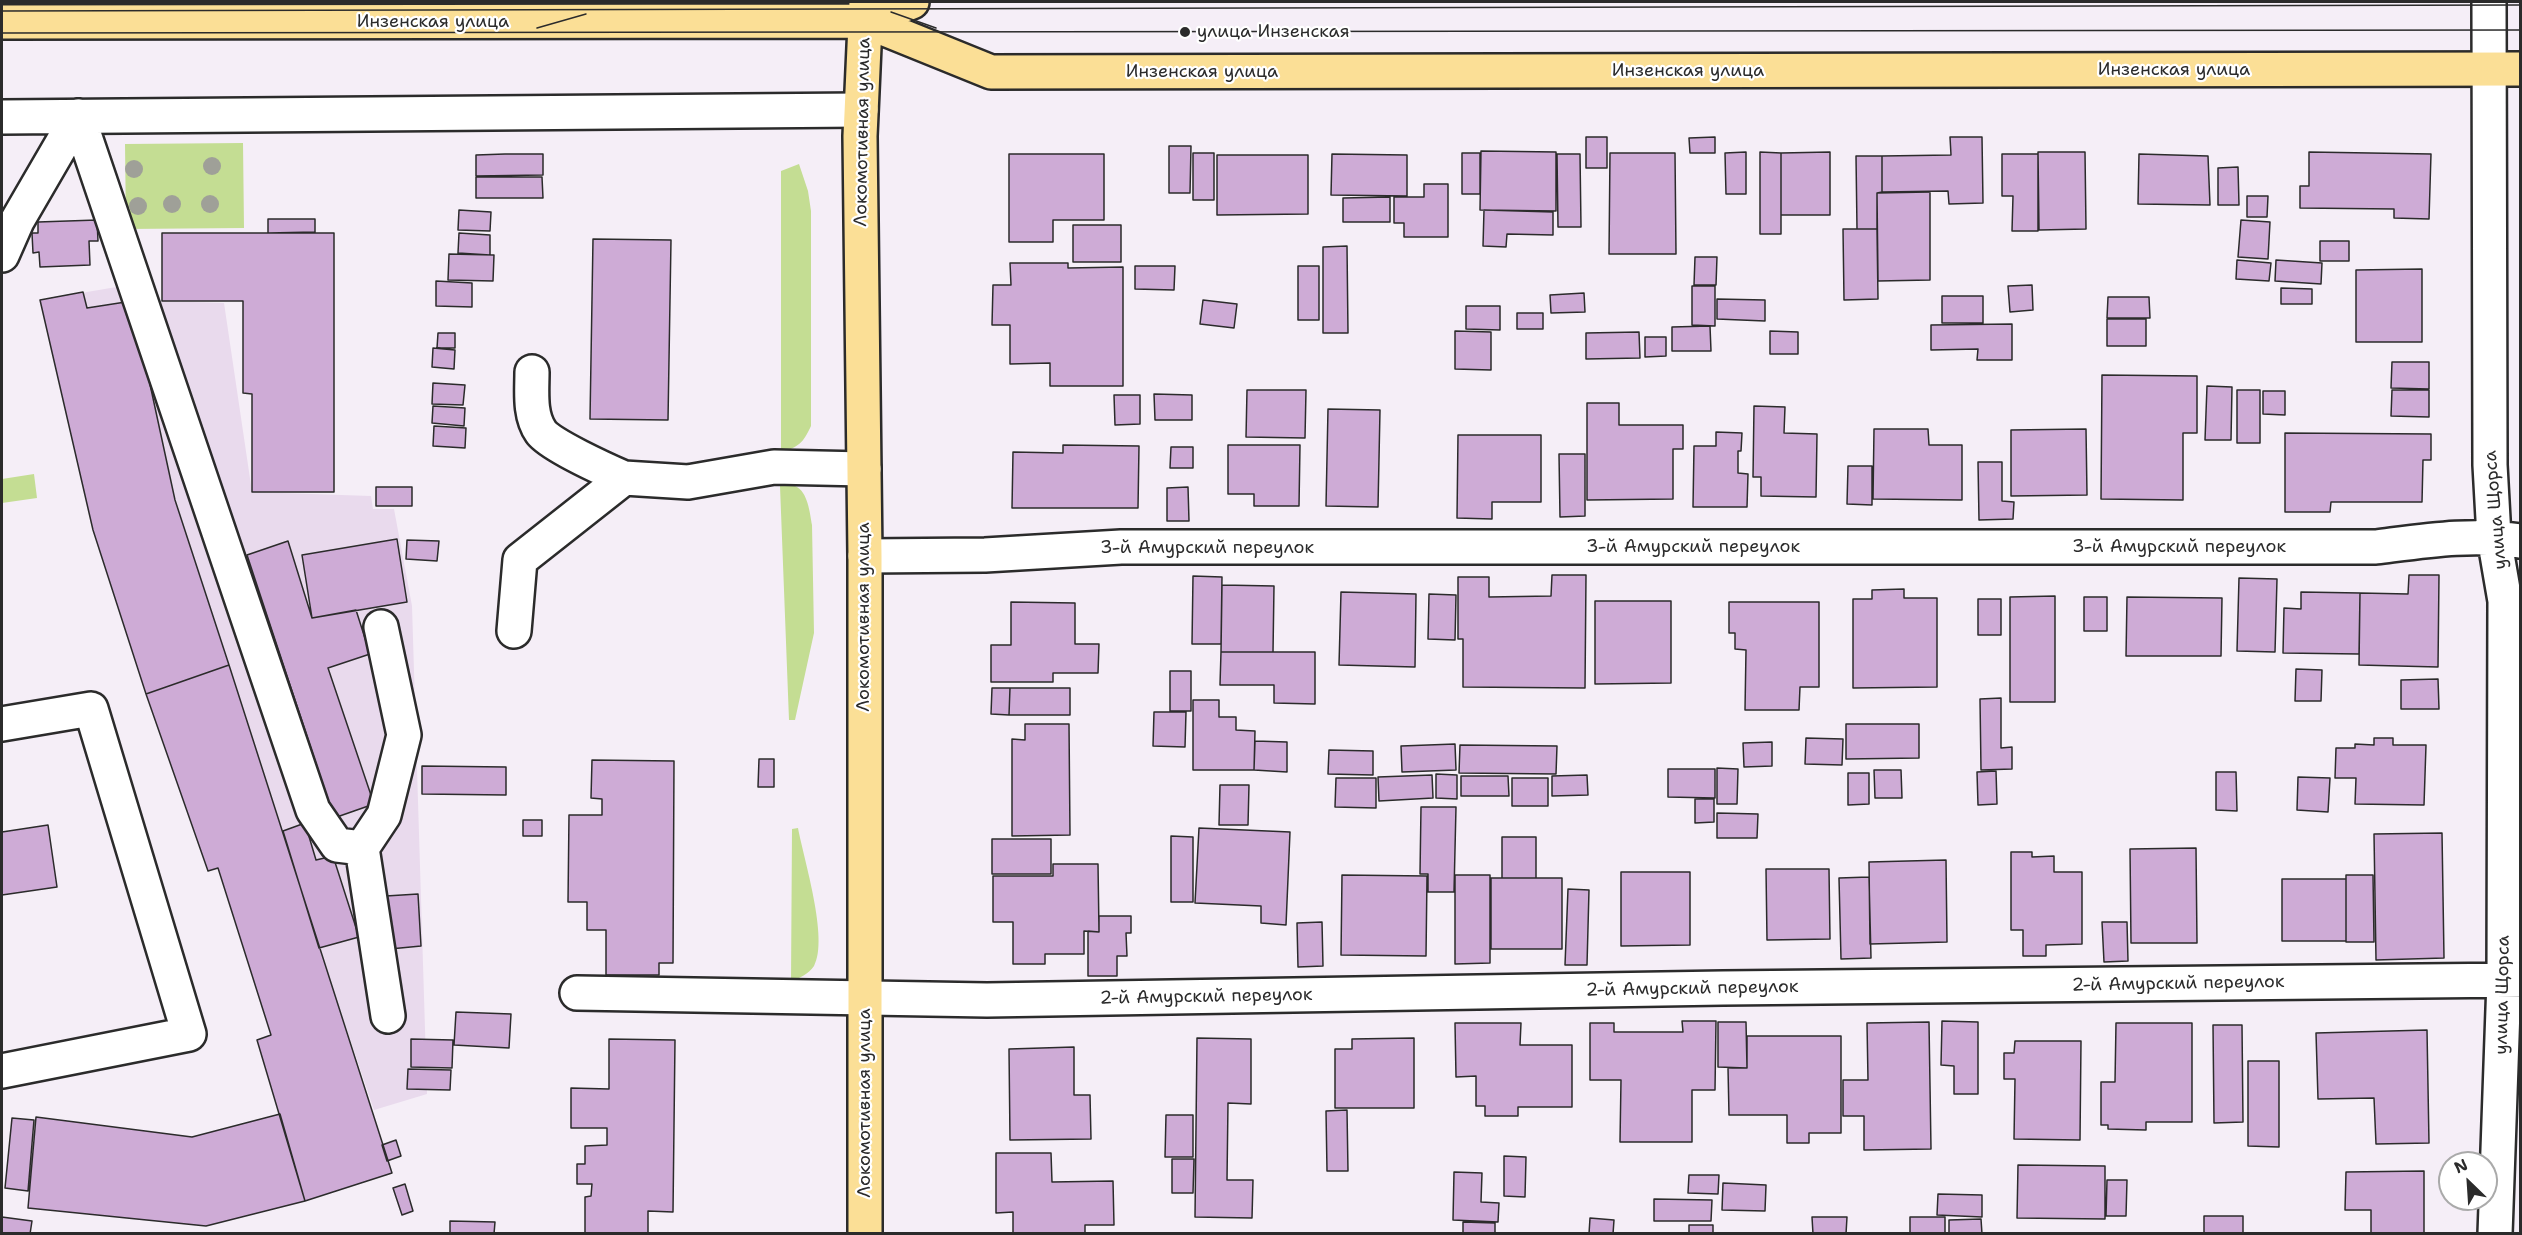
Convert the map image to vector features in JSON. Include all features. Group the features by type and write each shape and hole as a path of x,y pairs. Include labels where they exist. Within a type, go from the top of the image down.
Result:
{"main road":[{"name":"Инзенская улица","path":"2,22 865,11 912,2"},
{"name":"Инзенская улица","path":"865,11 992,72 2505,70"},
{"name":"Локомотивная улица","path":"865,11 861,110 865,556 865,1233"}],"street":[{"name":"улица Щорса","path":"2489,2 2505,70 2490,465 2507,538 2505,601 2512,981 2495,1233"},
{"path":"2,117 861,110"},
{"path":"2,255 17,221 78,116"},
{"path":"78,116 313,810 337,845 362,848"},
{"path":"532,372 532,407 541,433 582,458 624,478 688,482 774,467 864,469"},
{"path":"514,631 520,560 624,478"},
{"name":"3-й Амурский переулок","path":"865,556 985,555 1121,547 2376,547 2446,538 2507,538"},
{"path":"381,627 404,735 384,815 362,848 388,1016"},
{"path":"2,724 91,709 189,1034 2,1071"},
{"name":"2-й Амурский переулок","path":"577,993 987,1000 1687,989 2512,981"}],"shaded area":[{"path":"134,284 162,301 224,303 252,492 371,496 373,509 394,509 412,606 427,1094 374,1110 319,948 229,666 146,694 93,530 40,300"}],"green space":[{"path":"243,143 244,228 126,229 125,144"},
{"path":"799,164 808,191 811,211 811,426 800,444 781,452 781,171"},
{"path":"34,474 37,498 2,503 2,479"},
{"path":"780,486 795,486 803,493 808,503 812,525 814,633 795,720 789,720"},
{"path":"798,828 814,899 819,938 818,954 814,966 807,974 791,982 792,829"}],"building":[{"path":"1586,137 1607,137 1607,168 1586,168"},
{"path":"1715,137 1715,153 1690,153 1689,138"},
{"path":"1950,137 1982,137 1983,203 1949,204 1948,191 1882,192 1882,156 1951,155"},
{"path":"1169,146 1191,146 1190,193 1169,193"},
{"path":"1481,151 1556,152 1556,211 1480,210"},
{"path":"1746,152 1746,194 1726,194 1725,153"},
{"path":"1760,152 1781,153 1781,234 1760,234"},
{"path":"1830,152 1830,215 1781,215 1781,153"},
{"path":"2038,152 2085,152 2086,229 2039,230"},
{"path":"2309,152 2431,154 2429,219 2394,218 2394,209 2300,208 2300,186 2309,186"},
{"path":"1193,153 1214,153 1214,200 1193,200"},
{"path":"1462,153 1480,153 1480,194 1462,194"},
{"path":"1610,153 1675,153 1676,254 1609,254"},
{"path":"543,154 543,175 476,176 476,155"},
{"path":"1009,154 1104,154 1104,220 1053,220 1053,242 1009,242"},
{"path":"1332,154 1407,155 1407,196 1331,195"},
{"path":"1557,154 1580,154 1581,227 1558,227"},
{"path":"2002,154 2038,154 2038,231 2012,231 2013,196 2002,196"},
{"path":"2139,154 2208,156 2210,205 2138,204"},
{"path":"1217,155 1308,155 1308,214 1217,215"},
{"path":"1856,156 1882,156 1882,192 1877,193 1877,229 1857,229"},
{"path":"2238,167 2239,205 2218,205 2218,168"},
{"path":"476,177 542,177 543,198 476,198"},
{"path":"1424,184 1448,184 1448,237 1404,237 1404,223 1394,223 1394,197 1424,197"},
{"path":"1930,192 1930,280 1878,281 1877,193"},
{"path":"2247,196 2268,196 2267,217 2247,217"},
{"path":"1390,197 1390,222 1343,222 1343,198"},
{"path":"459,210 491,212 490,231 458,230"},
{"path":"1484,210 1553,212 1553,235 1507,234 1506,247 1483,246"},
{"path":"268,219 315,219 315,232 268,233"},
{"path":"97,220 98,241 89,241 90,265 40,267 39,252 33,253 32,233 38,233 38,222"},
{"path":"2241,220 2270,222 2268,259 2238,257"},
{"path":"1073,225 1121,225 1121,262 1073,262"},
{"path":"1843,229 1877,229 1878,299 1844,300"},
{"path":"162,233 334,233 334,492 252,492 252,394 243,393 243,301 162,301"},
{"path":"459,233 490,235 490,255 458,253"},
{"path":"593,239 671,240 668,420 590,419"},
{"path":"2320,241 2349,241 2349,261 2320,261"},
{"path":"1347,246 1348,333 1323,333 1323,247"},
{"path":"449,254 494,255 493,281 448,280"},
{"path":"1695,257 1717,257 1716,285 1694,285"},
{"path":"2237,260 2271,263 2269,281 2236,279"},
{"path":"2276,260 2322,263 2321,284 2275,281"},
{"path":"1010,263 1068,263 1068,268 1123,267 1123,386 1050,386 1050,363 1010,364 1010,325 992,325 993,285 1011,285"},
{"path":"1135,266 1175,266 1174,290 1135,289"},
{"path":"1298,266 1319,266 1319,320 1298,320"},
{"path":"2422,269 2422,342 2356,342 2356,270"},
{"path":"436,281 472,283 472,307 436,306"},
{"path":"2032,285 2033,310 2010,312 2008,286"},
{"path":"1692,286 1715,286 1715,326 1692,325"},
{"path":"2281,288 2312,289 2312,304 2281,304"},
{"path":"83,292 87,308 132,301 175,500 229,665 146,694 93,530 40,300"},
{"path":"1584,293 1585,312 1551,313 1550,295"},
{"path":"1942,296 1983,296 1983,323 1942,323"},
{"path":"2108,297 2149,297 2150,318 2107,318"},
{"path":"1717,299 1765,300 1765,321 1717,319"},
{"path":"1203,300 1237,304 1234,328 1200,324"},
{"path":"1466,306 1500,306 1500,330 1466,329"},
{"path":"1517,313 1543,313 1543,329 1517,329"},
{"path":"2107,319 2146,319 2146,346 2107,346"},
{"path":"2012,324 2012,360 1977,360 1978,349 1931,350 1931,325"},
{"path":"1710,326 1711,351 1672,351 1672,327"},
{"path":"1455,331 1491,332 1491,370 1455,369"},
{"path":"1770,331 1798,332 1798,354 1770,354"},
{"path":"1639,332 1640,358 1586,359 1586,333"},
{"path":"438,333 455,333 455,348 437,348"},
{"path":"1645,337 1666,337 1666,356 1645,357"},
{"path":"433,348 455,350 454,369 432,367"},
{"path":"2392,362 2429,362 2429,389 2391,388"},
{"path":"2102,375 2197,376 2197,433 2183,433 2183,500 2101,499"},
{"path":"433,383 465,385 463,405 432,404"},
{"path":"2207,386 2232,387 2231,440 2205,440"},
{"path":"1247,390 1306,390 1305,438 1246,437"},
{"path":"2237,390 2260,390 2260,443 2237,443"},
{"path":"2392,390 2429,390 2429,417 2391,416"},
{"path":"2263,391 2285,391 2285,415 2263,414"},
{"path":"1154,394 1192,395 1192,420 1155,420"},
{"path":"1114,395 1140,395 1140,424 1115,425"},
{"path":"1587,403 1619,403 1619,425 1683,425 1683,449 1673,449 1673,499 1587,500"},
{"path":"433,406 465,408 464,426 432,423"},
{"path":"1754,406 1785,407 1784,433 1817,434 1816,497 1761,496 1761,477 1753,477"},
{"path":"1328,409 1380,410 1378,507 1326,506"},
{"path":"434,426 466,428 465,448 433,446"},
{"path":"1874,429 1928,429 1929,445 1962,445 1962,500 1873,499"},
{"path":"2086,429 2087,495 2011,496 2011,430"},
{"path":"1716,432 1742,433 1741,451 1738,451 1738,473 1748,474 1747,507 1693,507 1694,446 1716,446"},
{"path":"2285,433 2431,434 2431,460 2423,460 2422,502 2331,502 2330,512 2285,512"},
{"path":"1458,435 1541,435 1541,502 1492,502 1492,519 1457,518"},
{"path":"1063,445 1139,446 1138,508 1012,508 1013,452 1063,453"},
{"path":"1228,445 1300,445 1299,506 1254,506 1254,494 1228,494"},
{"path":"1171,447 1193,447 1193,468 1170,468"},
{"path":"1559,454 1585,454 1585,516 1560,517"},
{"path":"1978,462 2002,462 2002,501 2014,502 2013,519 1979,520"},
{"path":"1848,466 1872,466 1872,505 1847,504"},
{"path":"376,487 412,487 412,506 376,506"},
{"path":"1188,487 1189,521 1167,521 1167,488"},
{"path":"397,539 407,602 312,618 302,555"},
{"path":"407,540 439,541 437,561 406,559"},
{"path":"288,541 312,618 356,610 370,654 328,668 374,804 334,818 247,555"},
{"path":"1552,575 1586,575 1585,688 1463,687 1463,639 1458,639 1458,577 1489,577 1489,597 1551,596"},
{"path":"2409,575 2439,575 2438,667 2359,665 2360,593 2408,594"},
{"path":"1193,576 1222,577 1221,644 1192,644"},
{"path":"2239,578 2277,579 2275,652 2237,651"},
{"path":"1222,585 1274,586 1273,652 1221,652"},
{"path":"1904,589 1904,598 1937,598 1937,687 1853,688 1853,599 1872,599 1872,590"},
{"path":"1341,592 1416,594 1415,667 1339,665"},
{"path":"2301,592 2360,593 2359,654 2283,653 2284,608 2301,609"},
{"path":"1429,594 1456,595 1455,640 1428,639"},
{"path":"2055,596 2055,702 2010,702 2010,597"},
{"path":"2084,597 2107,597 2107,631 2084,631"},
{"path":"2127,597 2222,598 2221,656 2126,656"},
{"path":"1978,599 2001,599 2001,635 1978,635"},
{"path":"1595,601 1671,601 1671,683 1595,684"},
{"path":"1011,602 1075,603 1075,644 1099,644 1098,673 1053,673 1053,682 991,682 991,645 1011,645"},
{"path":"1729,602 1819,602 1819,687 1800,687 1799,710 1745,710 1746,650 1735,649 1735,633 1729,633"},
{"path":"1221,652 1315,652 1315,704 1274,703 1274,685 1220,685"},
{"path":"229,665 392,1173 305,1201 257,1040 271,1035 218,868 208,871 146,694"},
{"path":"2296,669 2322,670 2321,701 2295,701"},
{"path":"1170,671 1191,671 1191,711 1170,711"},
{"path":"2438,679 2439,709 2401,709 2401,680"},
{"path":"992,688 1010,688 1009,715 991,714"},
{"path":"1010,688 1070,688 1070,715 1009,715"},
{"path":"2001,698 2001,748 2012,747 2012,769 1981,770 1980,699"},
{"path":"1193,700 1219,700 1219,717 1236,717 1236,730 1255,731 1254,770 1193,770"},
{"path":"1154,712 1186,712 1185,747 1153,746"},
{"path":"1025,724 1069,724 1070,835 1012,836 1012,739 1025,740"},
{"path":"1846,724 1919,724 1919,758 1846,759"},
{"path":"1806,738 1843,739 1842,765 1805,764"},
{"path":"2374,738 2393,738 2393,745 2426,745 2424,805 2355,804 2356,778 2335,778 2336,748 2355,748 2355,744 2374,745"},
{"path":"1255,741 1287,742 1287,772 1254,770"},
{"path":"1772,742 1772,766 1744,767 1743,743"},
{"path":"1455,744 1456,770 1402,772 1401,746"},
{"path":"1460,745 1557,746 1556,774 1459,773"},
{"path":"1329,750 1373,751 1373,775 1328,774"},
{"path":"759,759 774,759 774,787 758,787"},
{"path":"592,760 674,761 673,963 659,963 659,975 606,975 606,930 587,930 587,902 568,902 569,815 602,815 602,799 591,798"},
{"path":"422,766 506,767 506,795 422,794"},
{"path":"1717,768 1738,769 1737,804 1717,804"},
{"path":"1668,769 1715,769 1715,798 1668,797"},
{"path":"1874,770 1901,770 1902,798 1875,798"},
{"path":"1996,771 1997,804 1978,805 1977,772"},
{"path":"2216,772 2236,772 2237,811 2216,810"},
{"path":"1848,773 1869,773 1869,804 1848,805"},
{"path":"1436,774 1457,775 1457,799 1436,798"},
{"path":"1432,775 1433,798 1379,801 1378,777"},
{"path":"1587,775 1588,795 1552,796 1552,776"},
{"path":"1461,776 1508,776 1509,796 1461,796"},
{"path":"2298,777 2330,778 2328,812 2297,810"},
{"path":"1336,778 1376,778 1376,808 1335,807"},
{"path":"1512,778 1548,778 1548,806 1512,806"},
{"path":"1220,785 1249,785 1248,825 1219,825"},
{"path":"1695,799 1714,799 1714,822 1695,823"},
{"path":"1421,807 1456,807 1454,892 1428,892 1428,874 1420,874"},
{"path":"1717,813 1758,814 1757,838 1717,838"},
{"path":"523,820 542,820 542,836 523,836"},
{"path":"305,823 316,860 333,856 359,937 319,948 283,831"},
{"path":"48,825 57,887 2,895 2,832"},
{"path":"1199,828 1290,832 1286,925 1261,923 1261,906 1195,903"},
{"path":"2442,833 2444,958 2376,960 2374,834"},
{"path":"1171,836 1193,837 1193,902 1171,902"},
{"path":"1502,837 1536,837 1536,878 1502,878"},
{"path":"992,839 1051,839 1051,874 992,874"},
{"path":"2196,848 2197,943 2131,943 2130,849"},
{"path":"2011,852 2032,852 2032,857 2054,856 2054,872 2082,872 2082,944 2046,945 2046,956 2023,956 2023,930 2011,930"},
{"path":"1946,860 1947,942 1870,944 1869,862"},
{"path":"1053,864 1098,864 1099,932 1084,931 1084,954 1045,954 1045,964 1013,964 1013,922 993,922 993,876 1053,876"},
{"path":"1766,869 1829,869 1830,939 1767,940"},
{"path":"1621,872 1690,872 1690,945 1621,946"},
{"path":"1342,875 1427,876 1426,956 1341,955"},
{"path":"1455,875 1490,875 1490,963 1455,964"},
{"path":"2346,875 2373,875 2374,942 2346,942"},
{"path":"1869,877 1871,958 1841,959 1839,878"},
{"path":"1491,878 1562,878 1562,949 1491,949"},
{"path":"2282,879 2346,879 2346,941 2282,941"},
{"path":"1568,889 1589,890 1587,965 1565,965"},
{"path":"418,894 421,946 390,949 386,896"},
{"path":"1099,916 1131,916 1131,933 1126,933 1127,956 1117,956 1117,976 1088,976 1088,931 1099,932"},
{"path":"1322,922 1323,966 1298,967 1297,923"},
{"path":"2102,922 2127,922 2128,961 2104,962"},
{"path":"456,1012 511,1014 509,1048 454,1045"},
{"path":"1682,1021 1716,1021 1715,1090 1692,1090 1692,1142 1620,1142 1621,1080 1590,1080 1590,1023 1614,1023 1614,1032 1683,1032"},
{"path":"1942,1021 1978,1022 1978,1094 1954,1094 1954,1066 1941,1065"},
{"path":"1718,1022 1746,1022 1747,1068 1718,1067"},
{"path":"1929,1022 1931,1149 1864,1150 1864,1116 1843,1116 1843,1080 1868,1080 1867,1023"},
{"path":"1455,1023 1521,1023 1520,1045 1572,1045 1572,1107 1518,1107 1518,1116 1485,1116 1485,1106 1476,1106 1476,1076 1456,1077"},
{"path":"2116,1023 2192,1023 2192,1122 2146,1122 2146,1130 2108,1129 2108,1125 2101,1125 2101,1082 2115,1082"},
{"path":"2213,1025 2242,1025 2243,1122 2214,1123"},
{"path":"2427,1030 2429,1143 2376,1144 2374,1098 2318,1099 2316,1033"},
{"path":"1747,1036 1841,1036 1841,1133 1809,1133 1809,1143 1787,1143 1787,1115 1729,1115 1728,1068 1747,1068"},
{"path":"1197,1038 1251,1039 1251,1104 1228,1103 1227,1180 1253,1180 1252,1218 1195,1217"},
{"path":"1414,1038 1414,1108 1335,1108 1335,1049 1352,1049 1352,1039"},
{"path":"411,1039 453,1040 452,1068 411,1067"},
{"path":"609,1039 675,1040 673,1212 648,1211 648,1234 585,1234 585,1197 591,1196 592,1184 577,1184 577,1164 585,1164 585,1146 607,1145 607,1128 571,1128 571,1088 609,1089"},
{"path":"2015,1041 2081,1041 2080,1140 2014,1139 2015,1079 2004,1079 2004,1053 2014,1053"},
{"path":"1074,1047 1074,1095 1090,1095 1091,1139 1010,1140 1009,1049"},
{"path":"2248,1061 2279,1061 2279,1147 2248,1146"},
{"path":"408,1069 451,1070 450,1090 407,1089"},
{"path":"1347,1110 1348,1171 1327,1171 1326,1111"},
{"path":"280,1114 305,1201 206,1226 28,1208 36,1117 192,1137"},
{"path":"1166,1115 1193,1115 1193,1157 1165,1157"},
{"path":"12,1118 34,1120 28,1191 5,1188"},
{"path":"396,1140 401,1156 387,1161 382,1145"},
{"path":"996,1153 1051,1153 1052,1182 1113,1181 1114,1225 1085,1225 1085,1234 1013,1234 1013,1212 996,1213"},
{"path":"1504,1156 1526,1157 1525,1197 1504,1196"},
{"path":"1172,1159 1194,1159 1193,1193 1172,1193"},
{"path":"2018,1165 2105,1166 2105,1219 2017,1218"},
{"path":"2424,1171 2424,1234 2371,1234 2371,1210 2345,1210 2346,1172"},
{"path":"1454,1172 1482,1173 1481,1202 1499,1203 1498,1222 1453,1220"},
{"path":"1689,1175 1719,1175 1718,1194 1688,1193"},
{"path":"2107,1180 2127,1180 2126,1216 2106,1216"},
{"path":"1723,1183 1766,1185 1765,1211 1722,1210"},
{"path":"405,1184 413,1211 402,1215 393,1188"},
{"path":"1938,1194 1982,1195 1982,1217 1937,1215"},
{"path":"1654,1199 1712,1200 1711,1221 1654,1221"},
{"path":"2204,1216 2243,1216 2243,1234 2204,1234"},
{"path":"2,1217 32,1221 30,1234 2,1234"},
{"path":"1812,1217 1847,1217 1846,1234 1813,1234"},
{"path":"1910,1217 1945,1217 1945,1234 1910,1234"},
{"path":"1590,1218 1614,1220 1613,1234 1589,1234"},
{"path":"1981,1219 1982,1234 1949,1234 1949,1220"},
{"path":"450,1221 495,1222 494,1234 450,1234"},
{"path":"1463,1222 1495,1223 1495,1234 1463,1234"},
{"path":"1689,1225 1713,1225 1713,1234 1689,1234"}],"tram line":[{"path":"2,11 2520,5"},
{"path":"891,12 936,28"},
{"path":"537,28 586,14"},
{"path":"2,33 2520,30"}],"place":[{"name":"улица Инзенская","path":"1185,32"}]}
